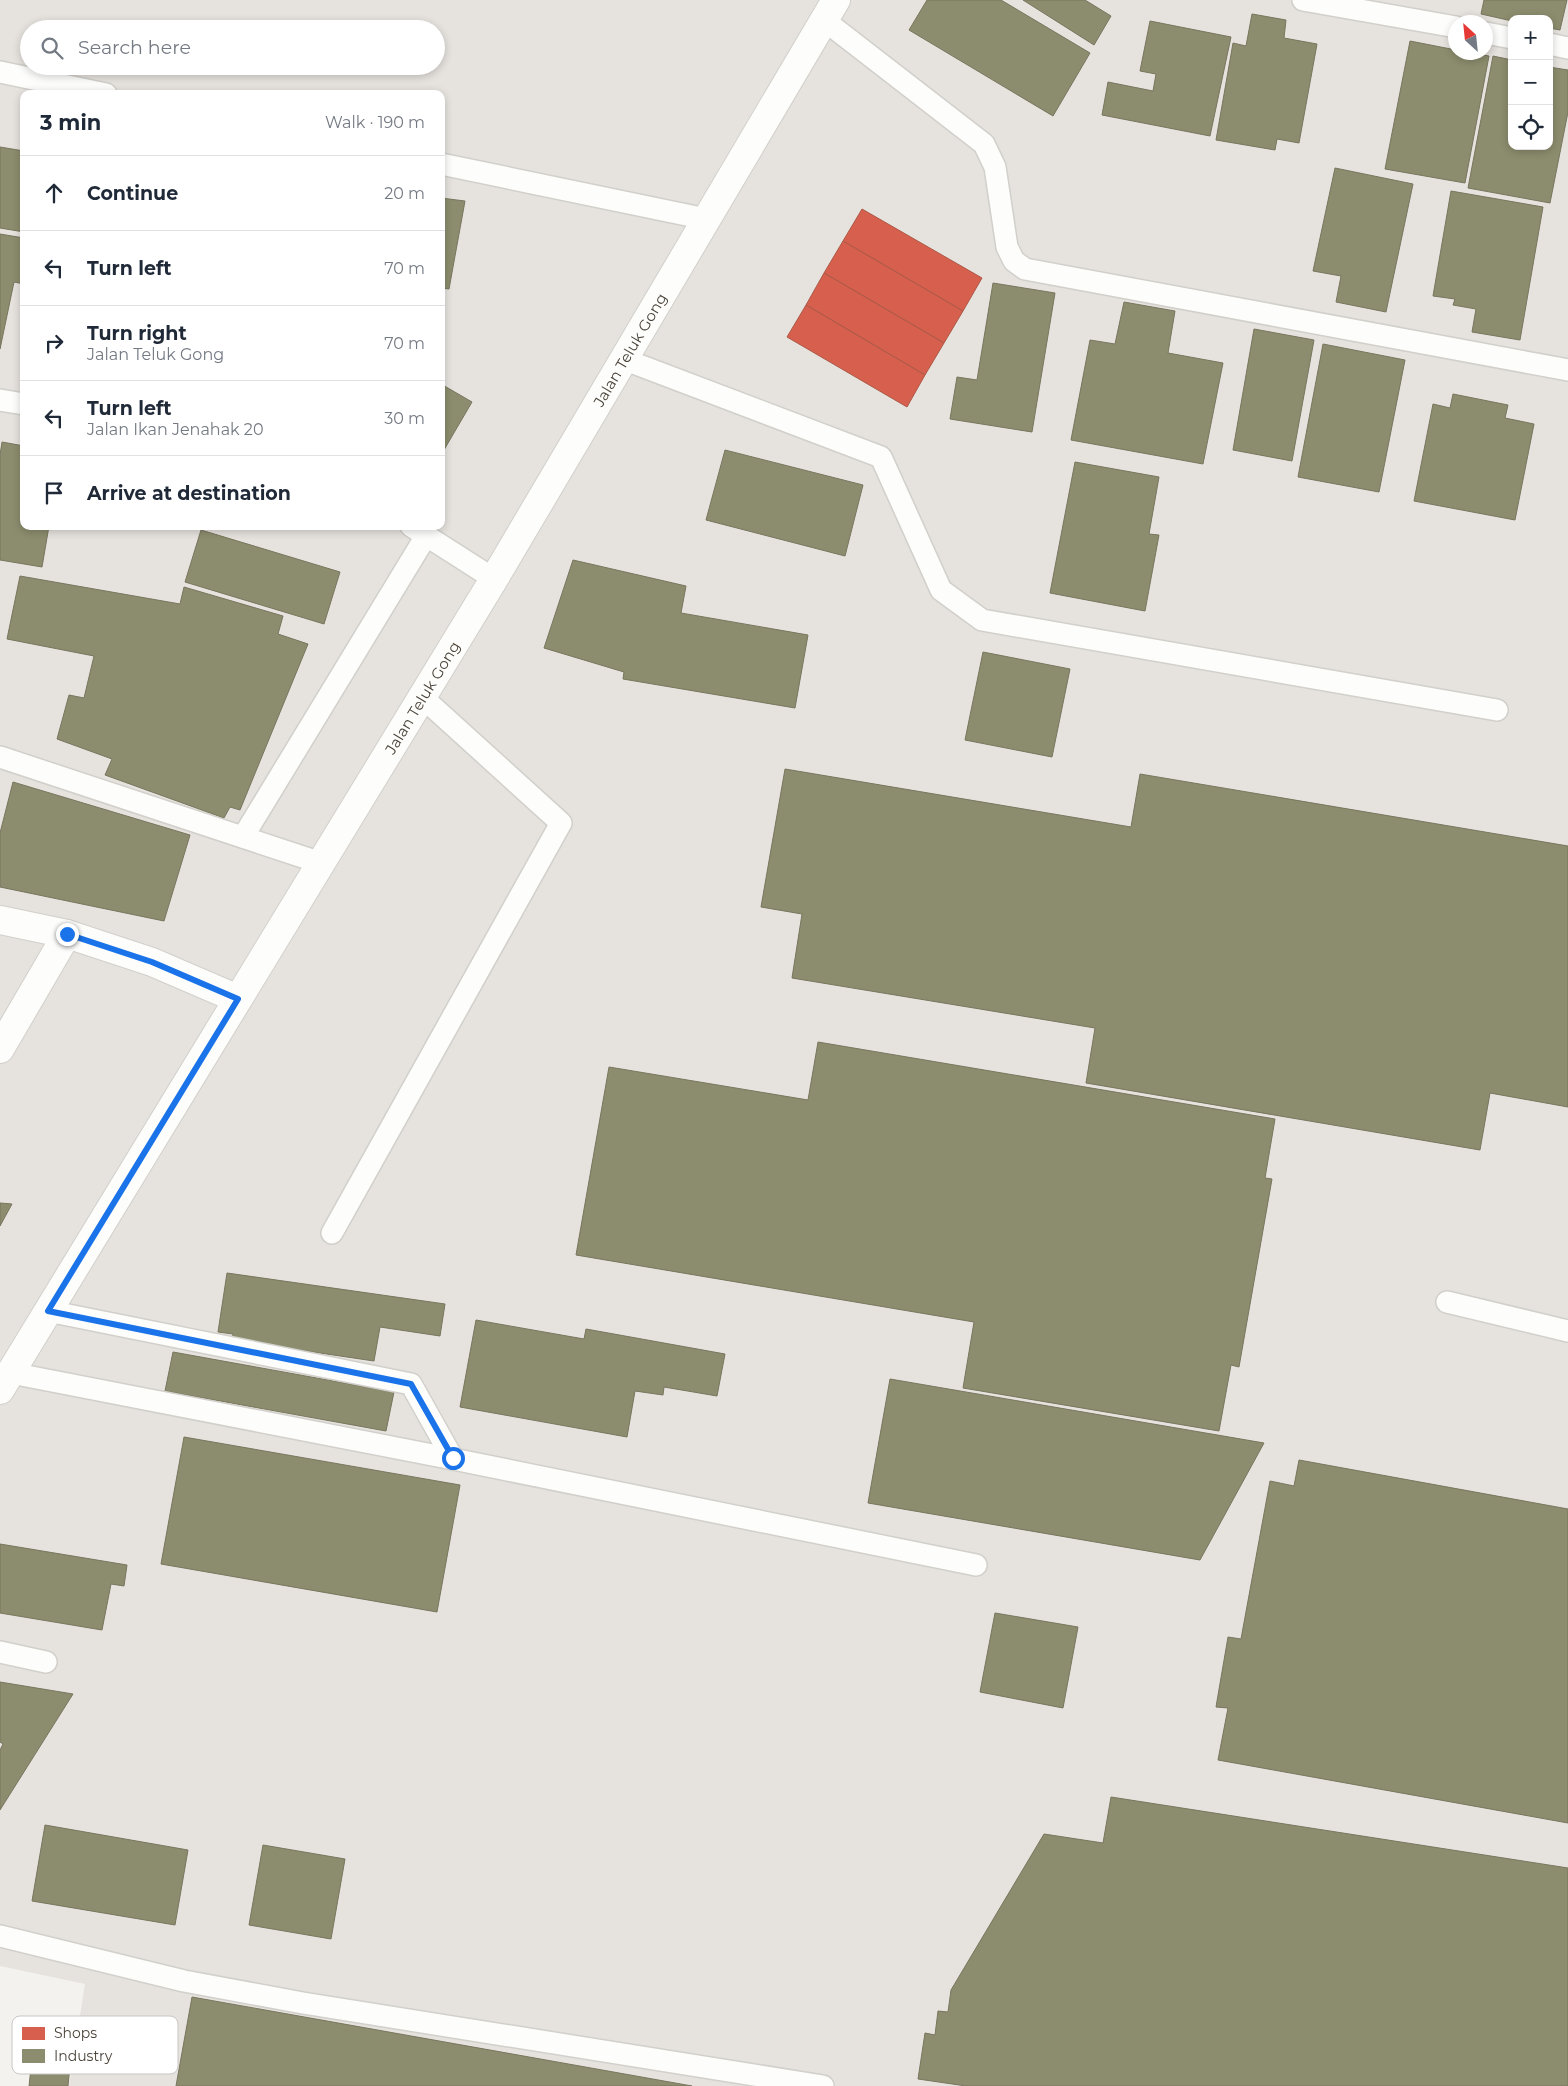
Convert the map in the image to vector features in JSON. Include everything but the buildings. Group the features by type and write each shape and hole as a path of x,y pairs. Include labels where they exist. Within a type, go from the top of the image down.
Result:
{"street":[{"name":"Jalan Teluk Gong","path":"5,1381 494,580 830,10"},
{"path":"0,920 67,934 152,962 238,999"},
{"path":"0,1049 67,934"}],"lane":[{"path":"1303,0 1448,27"},
{"path":"830,10 984,144 995,167 1007,247 1014,261 1025,269 1568,370"},
{"path":"1493,34 1508,37"},
{"path":"1553,45 1568,48"},
{"path":"0,72 87,90"},
{"path":"445,165 706,219"},
{"path":"623,359 881,457 941,590 982,620 1498,710"},
{"path":"0,400 20,403"},
{"path":"243,837 418,531 494,580"},
{"path":"332,1232 562,823 422,696"},
{"path":"0,757 321,863"},
{"path":"1448,1302 1568,1331"},
{"path":"48,1311 411,1384 453,1458"},
{"path":"5,1381 453,1458 976,1565"},
{"path":"0,1652 46,1662"},
{"path":"0,1936 184,1981 303,2004 823,2086"}],"shaded area":[{"path":"0,0 1568,0 1568,2086 69,2086 71,2074 178,2074 178,2016 80,2016 85,1984 0,1966"}],"route":[{"path":"67,934 152,962 238,999 48,1311 411,1384 453,1458"}]}
